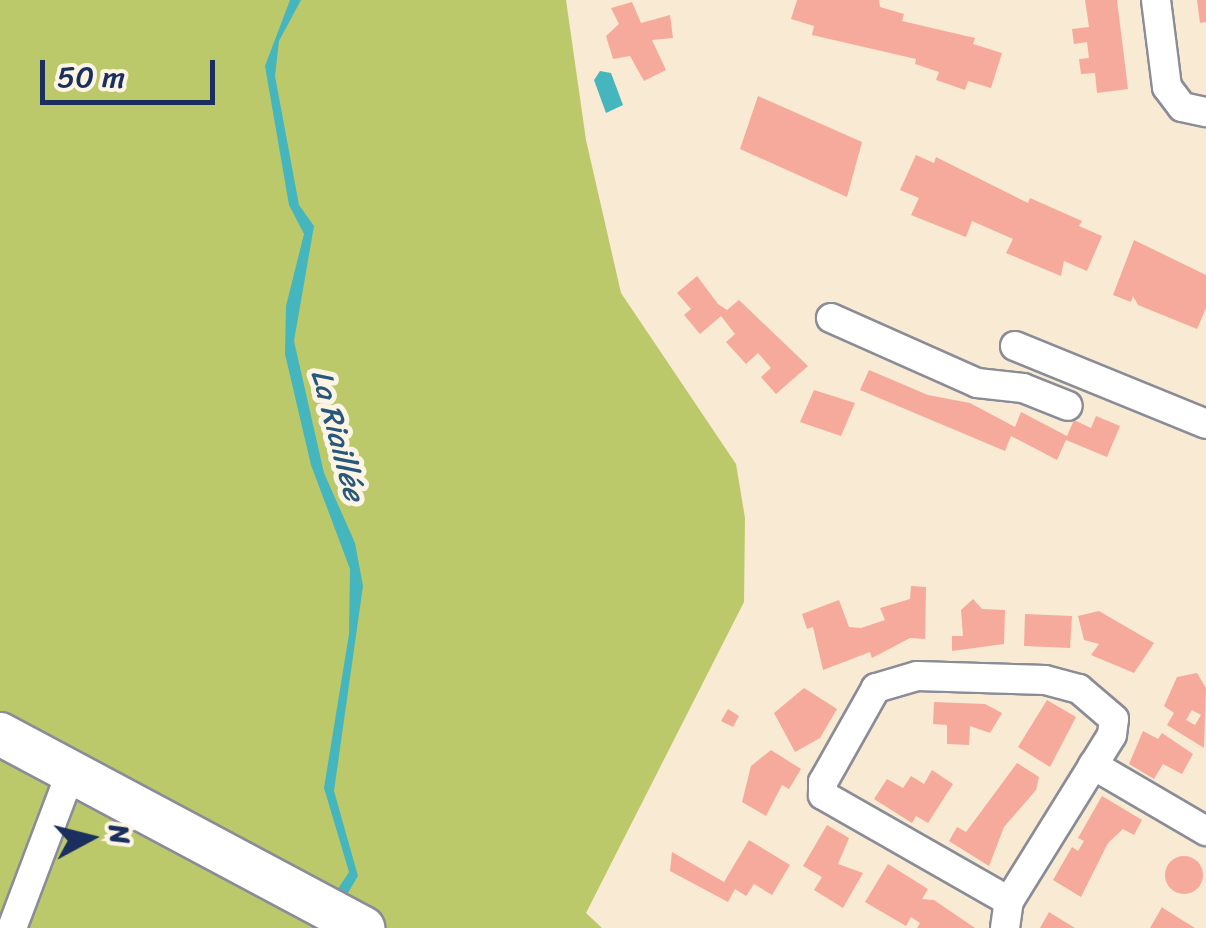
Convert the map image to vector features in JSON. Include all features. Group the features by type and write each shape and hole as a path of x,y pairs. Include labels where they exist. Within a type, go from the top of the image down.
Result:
{"main road":[{"path":"0,734 359,926"}],"street":[{"path":"1156,0 1167,87 1182,107 1206,112"},
{"path":"830,318 977,383 1012,387 1068,406"},
{"path":"1012,387 1020,348 1206,424"},
{"path":"917,676 1060,682 1099,701 1114,719 1093,765 1007,915 824,795 822,782 876,688 917,676"},
{"path":"1093,765 1206,831"},
{"path":"12,928 71,772"}],"green space":[{"path":"0,0 566,0 586,140 621,293 736,464 745,518 744,602 586,913 602,928 0,928"}],"water":[{"path":"290,0 301,0 279,41 275,76 299,205 314,226 294,341 324,473 355,543 363,586 334,791 358,876 327,928 312,928 349,872 324,788 349,634 350,569 311,465 285,354 286,306 304,234 289,205 265,66"},
{"path":"600,71 611,73 623,105 606,113 594,80"}],"building":[{"path":"797,0 879,0 880,7 904,14 902,21 975,38 973,44 1002,53 991,88 968,81 965,90 936,80 939,72 915,64 916,59 812,35 814,26 791,19"},
{"path":"1085,0 1117,0 1128,89 1097,93 1095,73 1081,74 1079,59 1089,58 1087,42 1074,44 1072,29 1089,27"},
{"path":"1197,0 1206,0 1206,22 1200,23"},
{"path":"632,2 641,23 670,15 673,38 652,40 666,70 644,81 630,56 613,59 606,36 619,24 611,8"},
{"path":"758,96 862,142 847,197 740,149"},
{"path":"916,155 934,163 936,157 1028,203 1030,198 1082,221 1079,226 1102,236 1087,271 1064,261 1061,276 1006,253 1013,239 972,221 966,237 911,215 919,198 900,190"},
{"path":"1134,240 1206,275 1206,308 1197,329 1138,305 1133,296 1131,302 1113,295"},
{"path":"697,276 718,304 727,310 739,300 808,366 776,394 761,377 771,368 758,353 746,364 726,342 735,334 721,316 700,334 684,315 691,309 677,293"},
{"path":"869,370 928,395 970,403 1015,427 1021,412 1067,436 1074,420 1091,428 1096,416 1120,426 1107,457 1066,440 1057,460 1011,436 1005,451 860,390"},
{"path":"814,390 855,403 841,436 800,422"},
{"path":"911,586 926,587 925,639 910,638 872,658 870,652 823,670 813,627 807,629 802,614 839,600 849,627 861,628 885,620 880,608 910,599"},
{"path":"973,599 982,609 1005,610 1004,644 952,651 952,636 963,636 961,610"},
{"path":"1099,611 1154,643 1134,673 1091,655 1099,644 1084,640 1078,616"},
{"path":"1025,614 1072,616 1070,648 1024,646"},
{"path":"1197,673 1206,688 1204,748 1167,725 1174,713 1164,706 1177,677","holes":["1192,710 1201,715 1195,725 1186,720"]},
{"path":"804,688 837,709 820,738 795,752 774,713"},
{"path":"1047,700 1076,717 1050,767 1018,747"},
{"path":"934,702 985,704 1002,713 990,733 970,726 969,745 947,744 947,725 933,724"},
{"path":"728,709 739,716 733,727 721,721"},
{"path":"1143,731 1158,739 1162,733 1193,754 1182,774 1163,764 1154,779 1129,764"},
{"path":"771,750 801,769 789,789 782,785 766,816 742,802 751,766"},
{"path":"1017,763 1039,777 1036,790 1004,827 989,866 949,841 957,827 966,832"},
{"path":"932,770 953,784 928,823 916,816 912,823 874,799 887,779 903,788 911,776 924,784"},
{"path":"1102,796 1142,820 1134,835 1123,829 1108,843 1081,897 1053,880 1072,847 1078,851 1084,841 1078,838"},
{"path":"827,825 849,838 838,864 863,873 843,908 814,890 822,877 803,866"},
{"path":"749,840 790,865 772,895 754,884 746,896 735,889 728,902 670,871 672,852 724,882"},
{"path":"1184,856 1197,862 1203,875 1197,888 1184,894 1171,888 1165,875 1171,862"},
{"path":"888,864 928,889 922,899 934,900 975,928 917,928 920,923 911,917 906,926 865,902"},
{"path":"1162,907 1166,910 1195,928 1150,928"},
{"path":"1049,912 1075,928 1040,928"}],"water label":[{"name":"La Riaillée","path":"338,435"}]}
